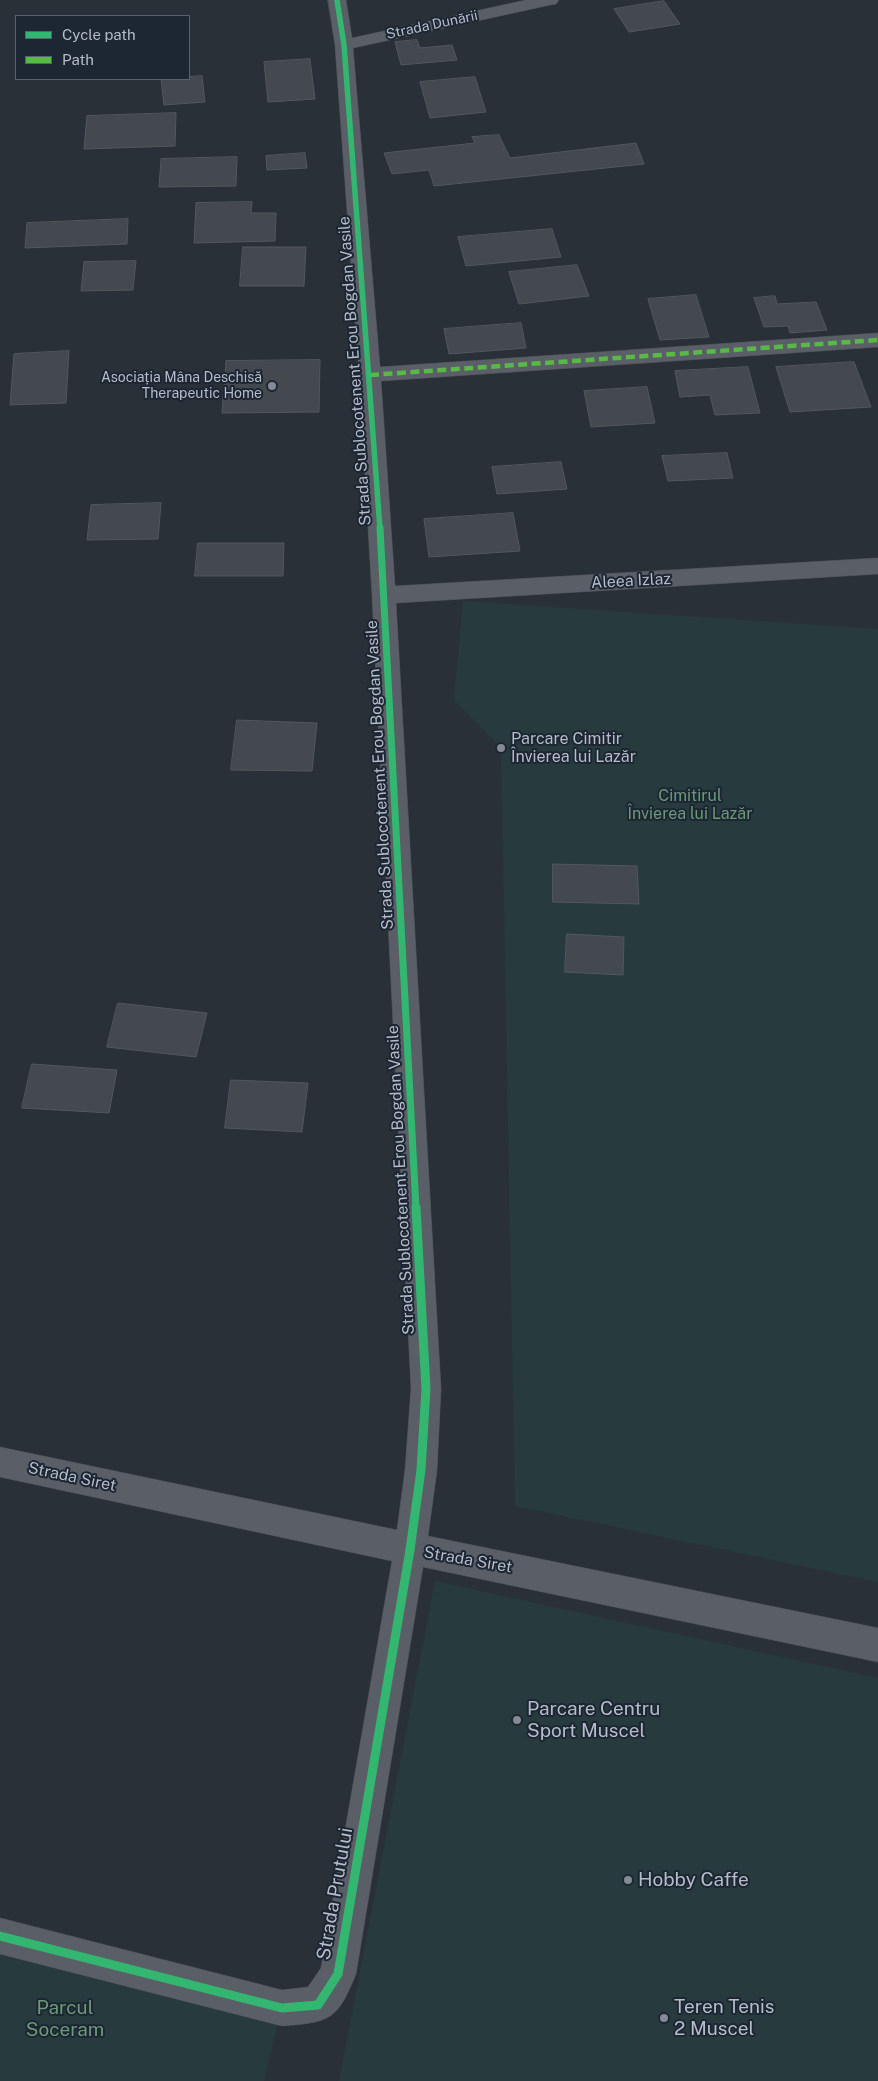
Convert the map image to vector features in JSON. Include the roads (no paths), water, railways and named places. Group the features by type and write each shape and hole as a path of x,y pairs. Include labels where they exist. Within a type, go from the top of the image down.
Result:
{"street":[{"name":"Strada Sublocotenent Erou Bogdan Vasile","path":"338,0 344,45 370,375 384,595 426,1388 421,1470 410,1550"},
{"name":"Strada Dunării","path":"344,45 550,0"},
{"path":"370,375 878,340"},
{"name":"Aleea Izlaz","path":"384,595 878,566"},
{"name":"Strada Siret","path":"0,1462 410,1550 520,1570 878,1645"},
{"name":"Strada Prutului","path":"0,1936 282,2008 318,2005 338,1974 410,1550"}],"place":[{"name":"Asociația Mâna Deschisă Therapeutic Home","path":"272,386"},
{"name":"Parcare Cimitir Învierea lui Lazăr","path":"501,748"},
{"name":"Parcare Centru Sport Muscel","path":"517,1720"},
{"name":"Hobby Caffe","path":"628,1880"},
{"name":"Teren Tenis 2 Muscel","path":"664,2018"}],"park label":[{"name":"Cimitirul Învierea lui Lazăr","path":"690,805"},
{"name":"Parcul Soceram","path":"65,2019"}]}
